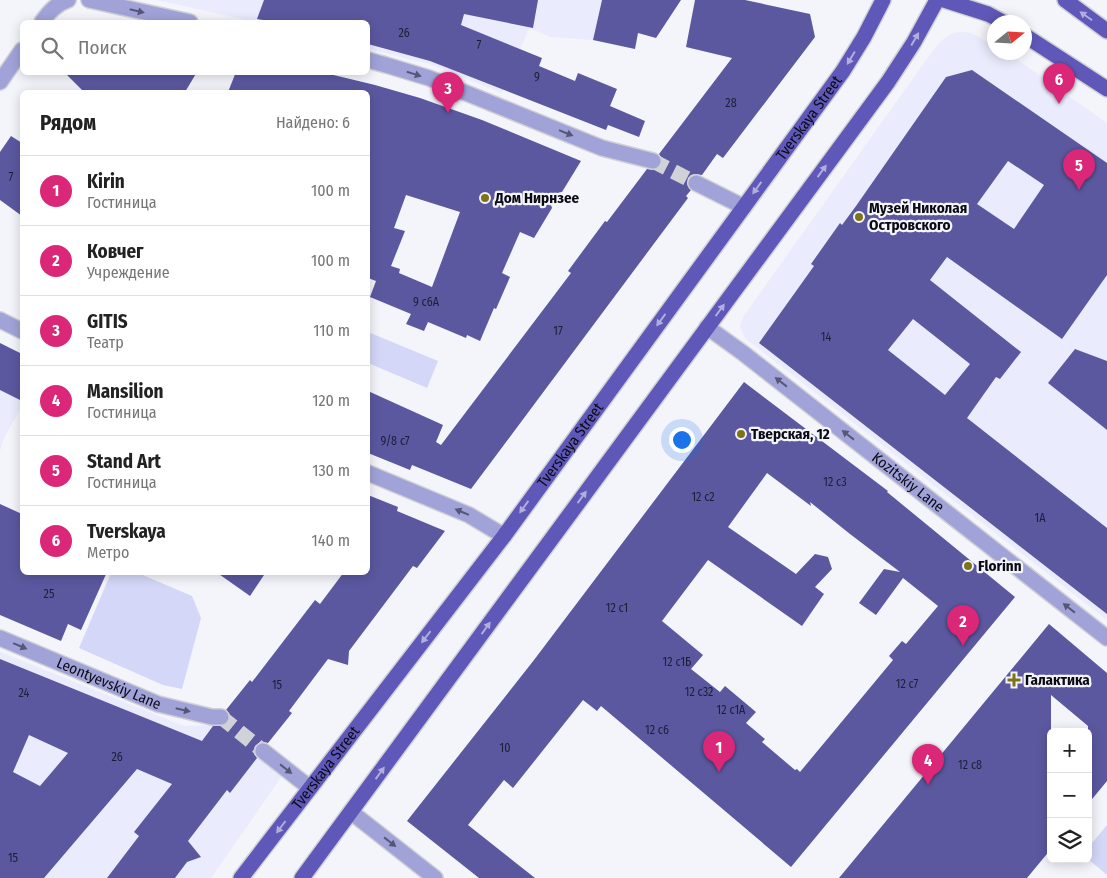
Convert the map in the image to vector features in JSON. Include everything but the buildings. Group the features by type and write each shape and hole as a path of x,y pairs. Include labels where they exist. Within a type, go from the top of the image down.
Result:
{"main road":[{"name":"Tverskaya Street","path":"241,878 504,536 843,71 864,37 883,0"},
{"path":"302,878 888,82 914,42 937,0"},
{"path":"944,0 990,15"},
{"path":"1065,0 1107,31"},
{"path":"1032,39 1107,89"}],"street":[{"path":"44,20 54,8 68,0"},
{"path":"90,0 181,20"},
{"path":"0,82 20,53"},
{"path":"370,61 429,78 602,148 653,161"},
{"path":"696,183 744,207"},
{"path":"0,320 20,329"},
{"name":"Kozitskiy Lane","path":"707,327 743,353 1107,638"},
{"path":"370,474 470,515 504,536"},
{"name":"Leontyevskiy Lane","path":"0,638 158,704 212,717 221,717"},
{"path":"263,750 310,788"},
{"path":"351,812 435,878"}],"shaded area":[{"path":"157,0 602,0 593,40 551,37 529,28 502,93 430,64 370,49 370,20 246,20"},
{"path":"953,33 971,33 987,41 987,60 1018,60 1107,123 1107,620 745,338 740,327 743,317 929,56 940,42"},
{"path":"370,333 438,361 427,388 370,364"},
{"path":"0,390 20,394 20,410 4,438 0,451"},
{"path":"110,575 143,575 192,596 201,618 182,689 163,685 79,648"},
{"path":"0,652 184,726 215,725 282,776 211,878 0,878"},
{"path":"1107,825 1107,875 1092,862 1092,843"}],"tunnel":[{"path":"653,161 696,183"},
{"path":"221,717 263,751"}],"place":[{"name":"Tverskaya","path":"1059,104"},
{"name":"GITIS","path":"448,113"},
{"name":"Stand Art","path":"1079,190"},
{"name":"Дом Нирнзее","path":"485,198"},
{"name":"Музей Николая Островского","path":"859,217"},
{"name":"Тверская, 12","path":"741,434"},
{"name":"Florinn","path":"968,566"},
{"name":"Ковчег","path":"963,646"},
{"name":"Галактика","path":"1014,680"},
{"name":"Kirin","path":"719,772"},
{"name":"Mansilion","path":"928,785"}]}
